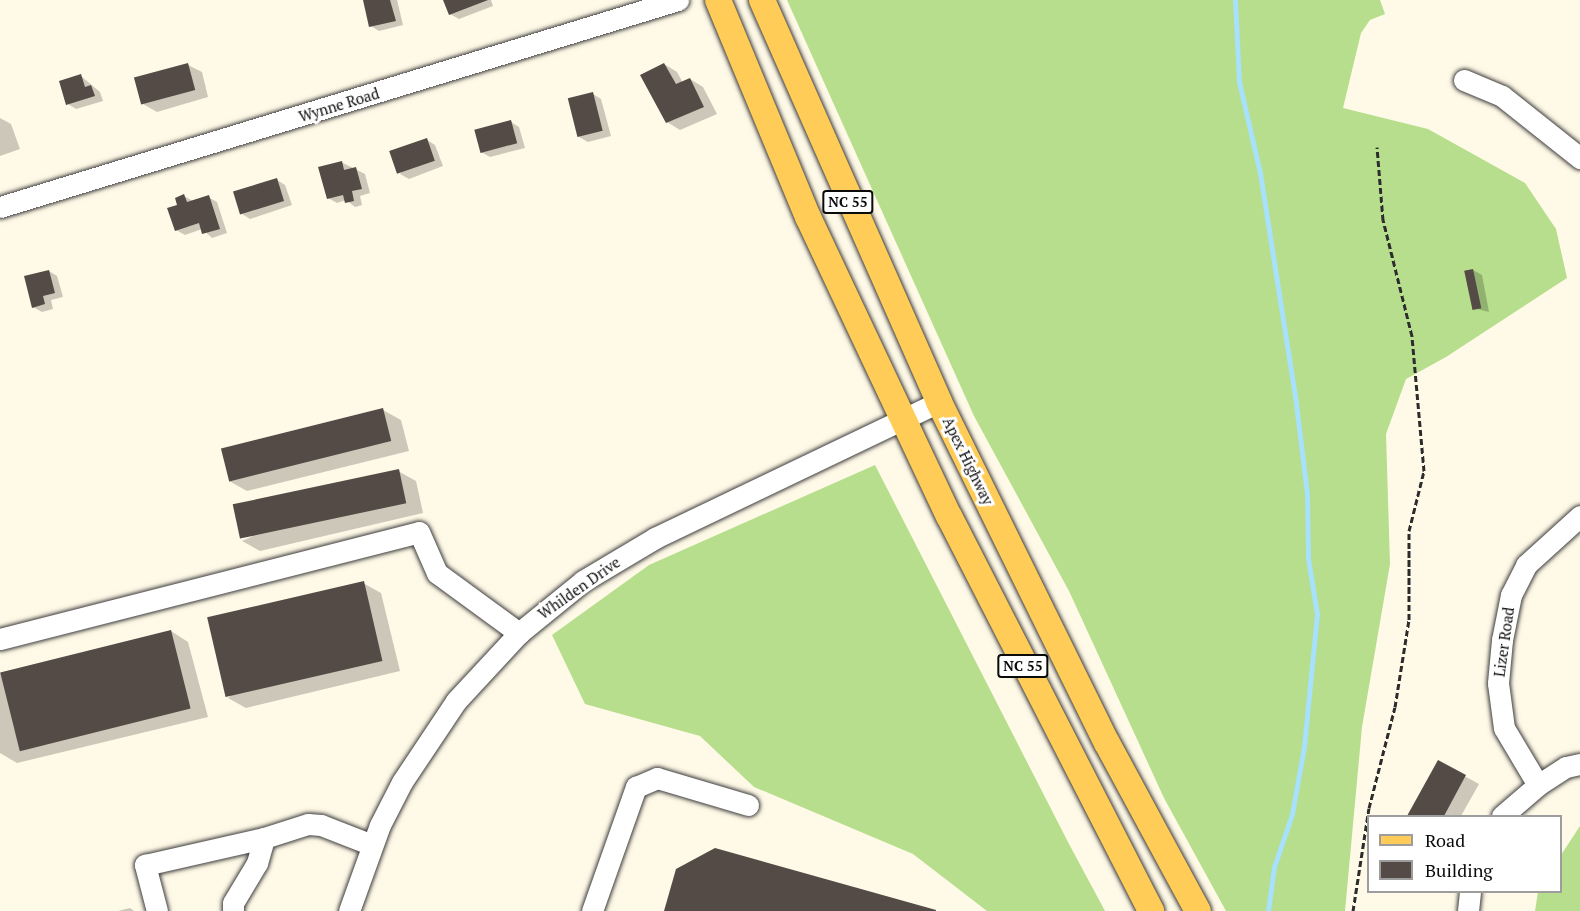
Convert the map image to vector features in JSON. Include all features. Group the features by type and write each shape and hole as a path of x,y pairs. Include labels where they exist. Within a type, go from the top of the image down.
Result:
{"main road":[{"name":"NC 55","path":"718,0 808,217 903,418 1024,668 1151,911"},
{"name":"Apex Highway","path":"762,0 808,111 939,402 1107,743 1198,911"}],"street":[{"name":"Wynne Road","path":"0,207 678,0"},
{"path":"1464,80 1502,96 1580,158"},
{"name":"Whilden Drive","path":"349,911 372,845 402,782 429,738 484,668 519,633 583,581 655,538 939,402"},
{"name":"Lizer Road","path":"1538,785 1504,728 1498,683 1502,640 1511,595 1526,565 1580,516"},
{"path":"0,639 419,532 437,573 519,633"},
{"path":"1503,815 1538,785 1566,767 1580,764"},
{"path":"592,911 636,787 657,778 748,805"},
{"path":"157,911 145,865 264,838 308,824 321,825 372,845"},
{"path":"233,911 233,903 257,863 264,838"},
{"path":"1467,911 1470,893"}],"path":[{"path":"1368,815 1395,708 1409,620 1409,531 1424,471 1412,336 1383,220 1377,147"},
{"path":"1353,911 1367,821"}],"green space":[{"path":"787,0 1380,0 1385,14 1370,20 1361,33 1343,108 1428,129 1525,183 1556,229 1567,278 1446,357 1406,379 1386,434 1390,564 1362,727 1345,911 1226,911 1164,798 1069,591 974,416"},
{"path":"875,465 1105,911 987,911 913,854 754,787 700,736 585,704 552,635 649,565"},
{"path":"1580,826 1580,911 1535,911 1538,893 1562,893 1562,853"}],"building":[{"path":"363,0 390,0 396,21 369,27"},
{"path":"443,0 488,0 449,15"},
{"path":"188,63 195,90 141,105 134,77"},
{"path":"664,63 676,84 690,78 704,107 666,123 640,75"},
{"path":"81,74 85,87 91,85 95,96 66,105 59,81"},
{"path":"593,92 603,131 577,137 568,98"},
{"path":"511,120 517,143 481,153 474,130"},
{"path":"427,138 435,161 397,174 389,151"},
{"path":"342,161 344,170 356,167 362,189 352,191 354,201 345,203 343,195 327,199 318,167"},
{"path":"277,178 284,201 240,214 233,191"},
{"path":"184,194 187,202 209,195 220,229 202,234 199,223 175,231 167,208 177,205 175,198"},
{"path":"1473,269 1481,308 1473,310 1464,271"},
{"path":"49,270 55,293 43,296 45,304 32,308 24,276"},
{"path":"383,408 391,441 229,481 221,448"},
{"path":"399,469 406,503 240,539 233,504"},
{"path":"364,581 382,661 226,697 207,617"},
{"path":"171,630 191,709 20,751 0,673"},
{"path":"1438,760 1466,775 1445,815 1408,815"},
{"path":"715,848 936,911 664,911 676,869"}],"waterway":[{"path":"1235,0 1239,82 1260,173 1296,404 1307,493 1308,558 1317,614 1304,747 1292,814 1274,867 1268,911"}]}
